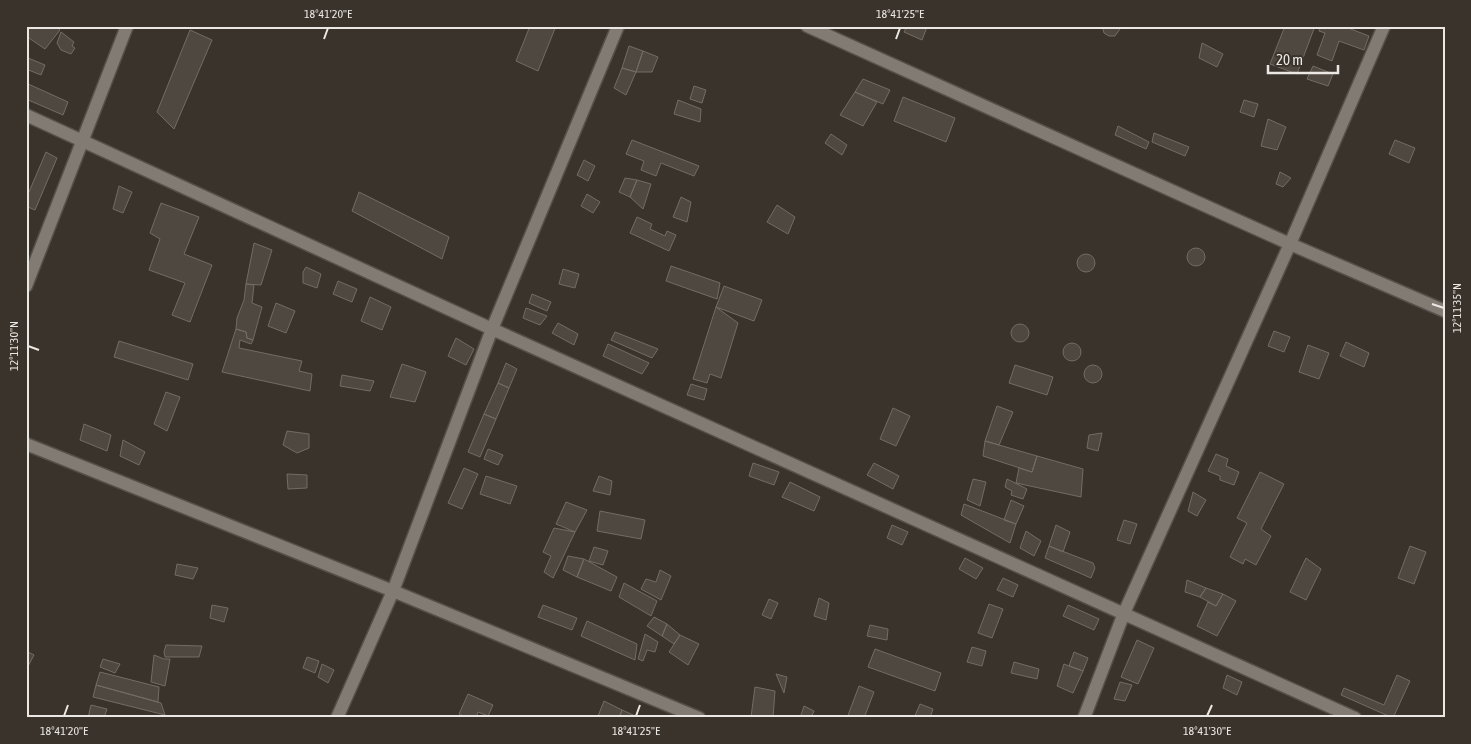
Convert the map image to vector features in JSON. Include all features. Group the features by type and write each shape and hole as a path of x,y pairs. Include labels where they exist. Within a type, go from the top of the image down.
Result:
{"street":[{"path":"26,286 127,26"},
{"path":"337,718 393,591 492,330 618,26"},
{"path":"807,26 1290,244 1445,311"},
{"path":"1084,718 1124,613 1290,244 1384,26"},
{"path":"26,115 492,330 1355,718"},
{"path":"26,444 393,591 699,718"}],"building":[{"path":"26,26 55,26 60,30 45,49 26,36"},
{"path":"530,26 556,26 538,71 516,61"},
{"path":"907,26 927,26 922,40 904,32"},
{"path":"1102,26 1120,26 1120,29 1115,36 1109,36 1104,33"},
{"path":"1285,26 1315,26 1297,74 1270,64"},
{"path":"1320,26 1343,26 1369,36 1364,50 1339,41 1332,61 1317,55 1325,33 1319,31"},
{"path":"190,30 212,40 174,129 157,112"},
{"path":"61,32 74,42 72,46 75,48 71,54 61,50 57,43"},
{"path":"1202,43 1223,54 1217,67 1199,58"},
{"path":"629,46 643,51 636,72 622,68"},
{"path":"643,51 658,57 652,72 636,72"},
{"path":"28,58 45,65 41,75 26,69"},
{"path":"1313,66 1333,74 1328,86 1307,79"},
{"path":"622,68 636,72 626,95 614,88"},
{"path":"863,79 890,90 883,104 855,92"},
{"path":"26,83 68,102 63,115 26,99"},
{"path":"694,86 706,90 702,103 690,99"},
{"path":"855,92 877,102 863,126 840,115"},
{"path":"903,97 955,118 946,142 894,121"},
{"path":"678,100 701,109 700,122 674,114"},
{"path":"1244,100 1258,104 1254,117 1240,112"},
{"path":"1268,119 1286,127 1277,150 1261,146"},
{"path":"1118,126 1149,142 1146,149 1115,135"},
{"path":"1154,133 1189,147 1185,156 1152,142"},
{"path":"831,134 847,145 842,155 825,143"},
{"path":"632,140 699,166 694,176 661,163 656,176 641,170 644,161 626,154"},
{"path":"1395,140 1415,148 1409,163 1389,154"},
{"path":"46,152 57,158 35,210 26,206 26,199"},
{"path":"584,160 595,166 588,181 577,175"},
{"path":"1280,172 1291,178 1283,187 1276,184"},
{"path":"625,178 637,180 630,197 619,192"},
{"path":"637,180 651,184 643,209 630,197"},
{"path":"119,186 132,192 123,213 113,209"},
{"path":"359,192 449,237 442,259 352,211"},
{"path":"587,194 600,202 593,213 581,206"},
{"path":"681,197 691,202 687,222 673,217"},
{"path":"161,203 199,217 184,254 212,265 190,322 172,315 185,283 149,270 160,239 150,233"},
{"path":"777,205 795,217 788,234 767,222"},
{"path":"637,217 652,224 650,229 665,236 667,231 676,235 669,251 630,233"},
{"path":"254,243 272,250 261,285 246,284"},
{"path":"1196,248 1202,251 1205,257 1202,263 1196,266 1190,263 1187,257 1190,251"},
{"path":"1086,254 1092,257 1095,263 1092,269 1086,272 1080,269 1077,263 1080,257"},
{"path":"671,266 720,283 717,299 666,281"},
{"path":"306,267 321,274 317,288 303,283 303,272"},
{"path":"563,269 579,274 575,288 559,284"},
{"path":"338,281 357,289 352,302 333,294"},
{"path":"246,284 254,285 252,303 262,307 253,340 247,338 246,332 236,329 237,318 244,300"},
{"path":"724,286 762,300 754,321 716,307"},
{"path":"532,294 551,302 547,311 529,303"},
{"path":"370,297 391,307 382,330 361,321"},
{"path":"276,303 295,311 286,333 268,326"},
{"path":"716,307 738,323 721,378 710,374 707,383 693,379"},
{"path":"526,308 547,316 540,325 523,318"},
{"path":"558,323 578,334 574,345 552,333"},
{"path":"1020,324 1026,327 1029,333 1026,339 1020,342 1014,339 1011,333 1014,327"},
{"path":"236,329 246,332 247,338 253,340 251,344 240,340 239,348 302,361 299,371 312,374 310,391 222,372"},
{"path":"1274,331 1290,337 1284,352 1268,346"},
{"path":"615,332 658,349 652,358 611,340"},
{"path":"456,338 474,349 466,365 448,356"},
{"path":"119,341 193,364 188,380 114,357"},
{"path":"1346,342 1369,353 1364,367 1340,356"},
{"path":"1072,343 1078,346 1081,352 1078,358 1072,361 1066,358 1063,352 1066,346"},
{"path":"608,344 649,363 642,374 603,356"},
{"path":"1308,345 1329,353 1319,379 1299,372"},
{"path":"506,363 517,369 509,388 498,383"},
{"path":"402,364 426,372 415,402 390,397"},
{"path":"1015,365 1053,377 1047,395 1009,383"},
{"path":"1093,365 1099,368 1102,374 1099,380 1093,383 1087,380 1084,374 1087,368"},
{"path":"342,375 374,381 370,391 340,386"},
{"path":"498,383 509,388 496,419 484,414"},
{"path":"691,384 707,389 704,400 687,395"},
{"path":"166,392 180,397 167,431 154,424"},
{"path":"997,406 1013,412 999,445 985,441"},
{"path":"893,408 910,416 896,446 880,439"},
{"path":"484,414 496,419 480,457 468,452"},
{"path":"84,424 111,435 107,451 80,440"},
{"path":"287,431 309,434 309,448 297,453 283,445"},
{"path":"1102,433 1098,451 1087,448 1089,435"},
{"path":"123,440 145,452 139,465 120,456"},
{"path":"985,441 1037,456 1032,472 983,456"},
{"path":"488,449 503,455 498,465 484,459"},
{"path":"1216,454 1228,459 1226,466 1239,472 1234,485 1220,480 1220,476 1208,471"},
{"path":"1037,456 1083,469 1081,497 1016,483 1019,468 1032,472"},
{"path":"753,463 779,472 774,485 749,476"},
{"path":"874,463 899,476 893,489 867,475"},
{"path":"464,468 478,474 462,509 448,503"},
{"path":"1260,472 1284,484 1261,529 1271,536 1256,565 1245,559 1243,564 1230,557 1247,523 1237,518"},
{"path":"287,474 307,475 307,488 288,489"},
{"path":"486,476 517,486 510,504 480,494"},
{"path":"599,476 612,481 610,495 593,491"},
{"path":"973,479 986,482 980,506 967,500"},
{"path":"1007,479 1027,489 1023,499 1011,495 1012,491 1005,487"},
{"path":"790,482 820,497 814,511 782,497"},
{"path":"1193,492 1206,500 1197,516 1188,511"},
{"path":"1011,500 1024,506 1016,524 1004,520"},
{"path":"566,502 587,510 575,532 556,524"},
{"path":"964,504 1016,524 1010,543 961,515"},
{"path":"600,511 645,520 641,539 597,531"},
{"path":"1124,520 1137,524 1130,544 1117,540"},
{"path":"892,525 908,532 902,545 887,538"},
{"path":"1056,525 1070,532 1063,552 1049,546"},
{"path":"554,528 575,532 553,578 544,572 551,556 543,552"},
{"path":"1026,531 1041,541 1034,556 1020,548"},
{"path":"1049,546 1093,563 1095,568 1091,578 1045,558"},
{"path":"1410,546 1426,552 1414,584 1398,578"},
{"path":"594,547 608,551 603,565 589,561"},
{"path":"568,556 584,559 577,577 563,570"},
{"path":"965,558 983,568 976,579 959,569"},
{"path":"1306,558 1321,569 1306,600 1290,592"},
{"path":"584,559 617,577 611,591 577,577"},
{"path":"177,564 198,568 193,579 175,575"},
{"path":"660,570 671,576 661,600 641,589 646,579 656,582"},
{"path":"1003,578 1018,585 1013,597 997,590"},
{"path":"1187,580 1206,588 1200,597 1185,592"},
{"path":"624,583 657,601 651,616 619,597"},
{"path":"1206,588 1223,594 1216,606 1200,597"},
{"path":"1223,594 1236,601 1217,636 1197,626 1208,602 1216,606"},
{"path":"819,598 829,603 826,620 814,616"},
{"path":"769,599 778,603 771,619 762,615"},
{"path":"989,604 1003,609 992,638 978,633"},
{"path":"212,605 228,608 224,622 210,618"},
{"path":"543,605 577,618 572,630 538,617"},
{"path":"1068,605 1099,619 1094,630 1063,616"},
{"path":"654,617 667,624 662,636 647,626"},
{"path":"587,621 637,644 635,660 581,636"},
{"path":"667,624 680,635 674,644 662,636"},
{"path":"870,625 888,629 887,640 867,636"},
{"path":"645,634 658,642 655,652 647,650 643,661 638,659"},
{"path":"680,635 699,644 688,665 669,652"},
{"path":"1137,640 1154,648 1138,684 1121,677"},
{"path":"166,645 202,646 199,657 165,657"},
{"path":"972,647 986,651 982,666 967,662"},
{"path":"875,649 941,673 935,691 868,667"},
{"path":"26,651 34,655 26,670"},
{"path":"1074,652 1088,658 1083,671 1069,666"},
{"path":"154,655 170,659 165,686 151,682"},
{"path":"307,657 319,661 315,673 303,668"},
{"path":"103,659 120,664 115,673 100,667"},
{"path":"1014,662 1039,669 1037,679 1011,673"},
{"path":"322,664 334,670 328,683 318,677"},
{"path":"1064,664 1083,671 1073,693 1057,686"},
{"path":"100,672 159,687 158,702 96,685"},
{"path":"776,674 787,677 784,693"},
{"path":"1227,675 1242,682 1237,695 1223,688"},
{"path":"1397,675 1410,681 1393,718 1341,695 1344,688 1384,705"},
{"path":"1120,682 1132,685 1125,701 1114,699"},
{"path":"96,685 161,703 165,715 93,697"},
{"path":"859,686 874,692 864,718 847,718"},
{"path":"755,687 775,691 773,718 751,717"},
{"path":"468,694 493,705 488,716 478,712 476,718 468,718 459,714"},
{"path":"604,701 622,710 619,718 598,716"},
{"path":"920,704 933,709 930,718 914,718"},
{"path":"91,705 107,709 104,718 88,718"},
{"path":"804,706 814,711 811,718 800,718"},
{"path":"622,710 640,718 619,718"}]}
